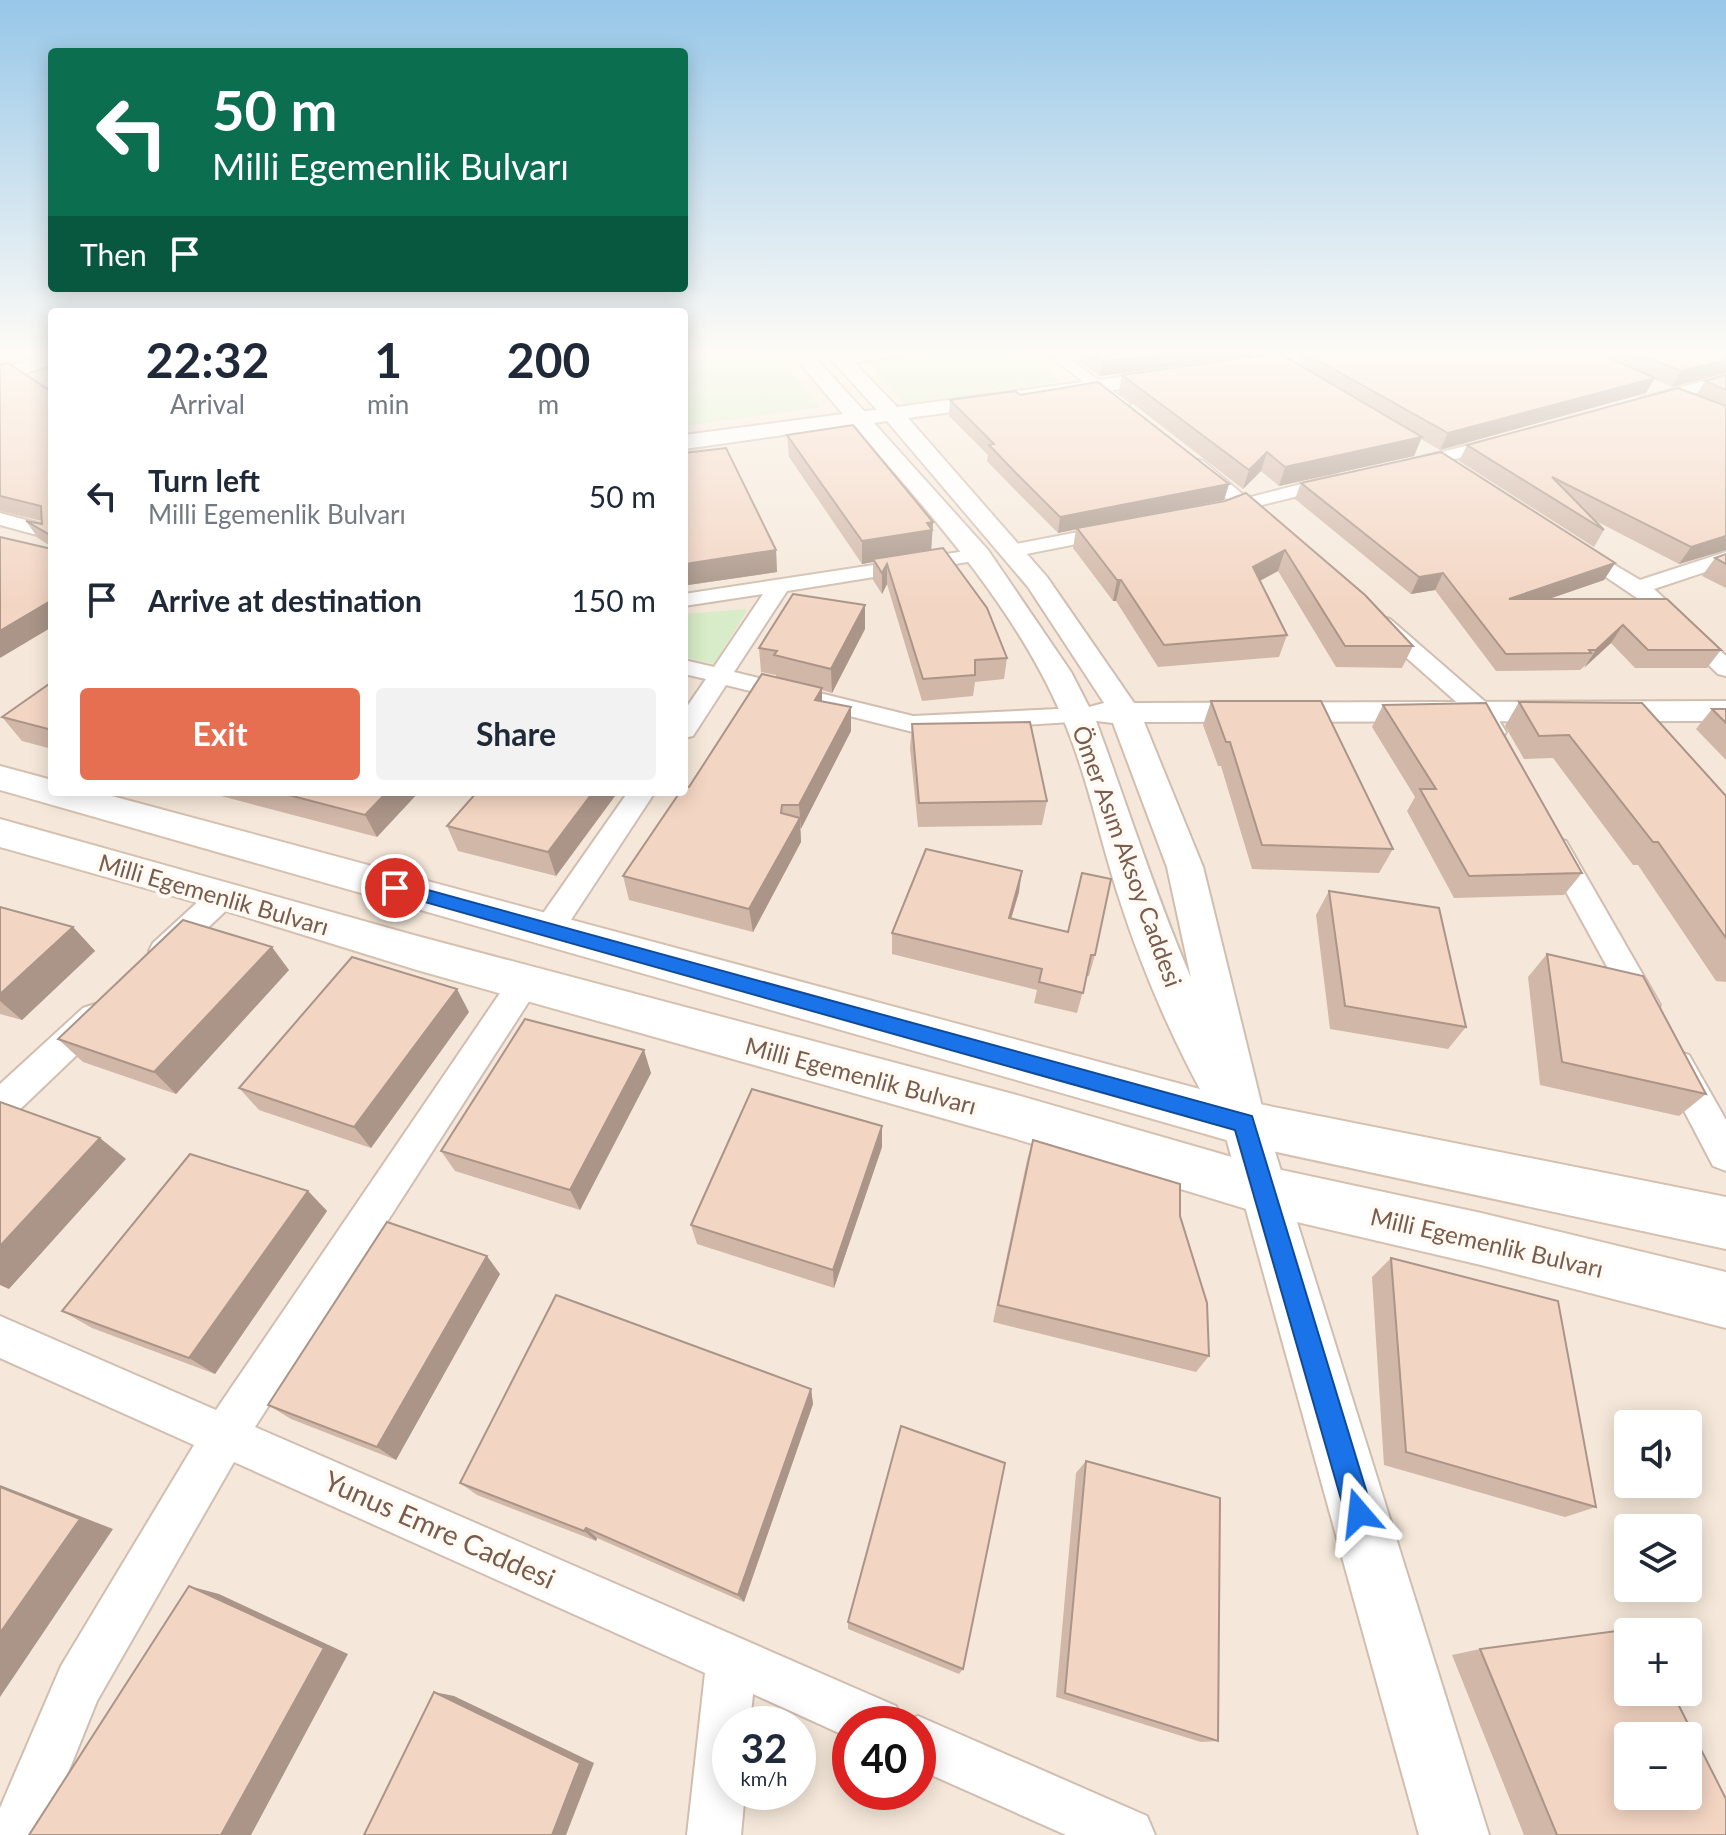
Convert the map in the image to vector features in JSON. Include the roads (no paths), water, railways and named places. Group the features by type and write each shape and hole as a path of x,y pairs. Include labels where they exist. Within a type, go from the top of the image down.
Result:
{"main road":[{"path":"0,778 48,791"},
{"path":"65,796 1244,1123 1726,1223"},
{"name":"Milli Egemenlik Bulvarı","path":"0,833 524,983 1013,1116 1263,1190 1481,1239 1726,1300"}],"street":[{"path":"688,441 738,435"},
{"name":"Ömer Asım Aksoy Caddesi","path":"874,435 979,555 1056,672 1078,716 1116,821 1138,899 1197,1043 1244,1123"},
{"name":"Ömer Asım Aksoy Caddesi","path":"911,435 1038,583 1124,711 1185,867 1244,1123"},
{"path":"1393,469 1515,438"},
{"path":"1411,443 1465,476"},
{"path":"1183,454 1290,544"},
{"path":"1204,515 1243,502 1348,479"},
{"path":"0,519 48,532"},
{"path":"1011,551 1130,529"},
{"path":"1557,537 1654,599 1726,669"},
{"path":"688,599 979,555"},
{"path":"1637,588 1726,558"},
{"path":"688,724 780,585"},
{"path":"1362,607 1481,711 1504,753"},
{"path":"688,668 913,724 1124,711 1726,711"},
{"path":"548,930 639,796"},
{"path":"1542,822 1726,1154"},
{"path":"145,969 224,895"},
{"path":"16,1835 79,1684 225,1435 524,983"},
{"path":"0,1106 112,1001"},
{"path":"1244,1123 1454,1835"},
{"name":"Yunus Emre Caddesi","path":"0,1337 837,1706"},
{"path":"714,1835 731,1659"},
{"path":"936,1750 1128,1835"}]}
